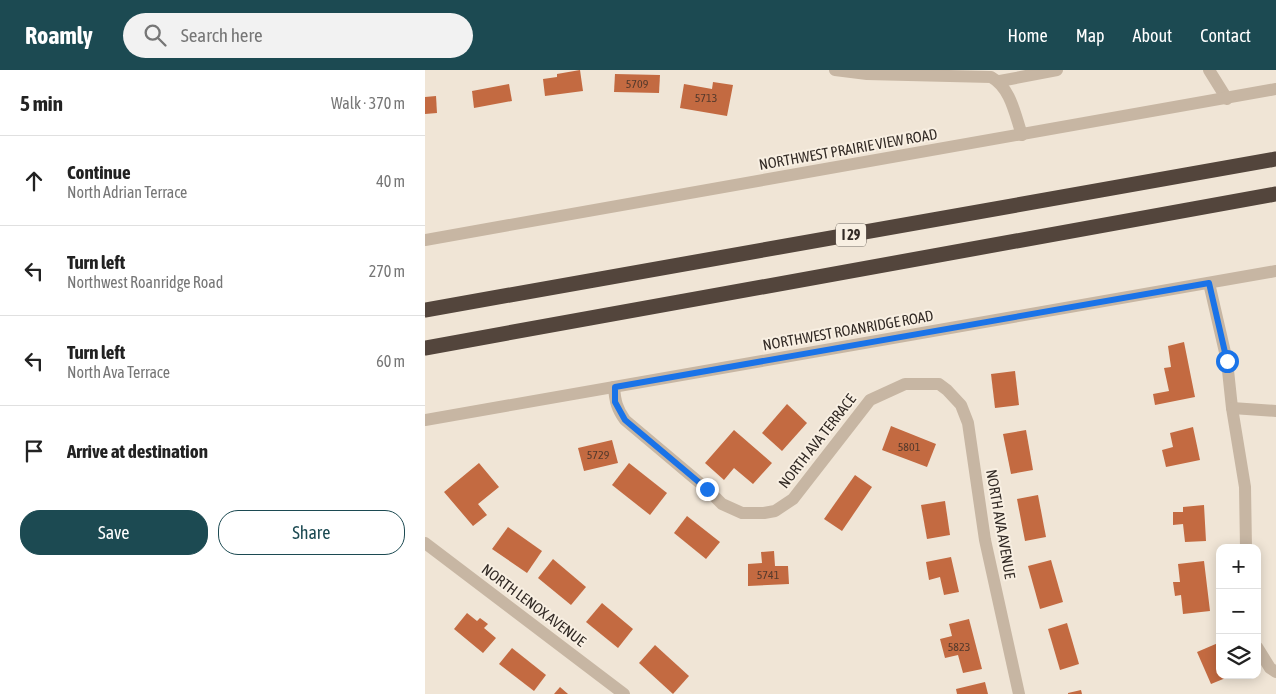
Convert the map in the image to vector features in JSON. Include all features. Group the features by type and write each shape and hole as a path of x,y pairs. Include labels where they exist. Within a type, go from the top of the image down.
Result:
{"highway":[{"name":"I 29","path":"425,310 1276,159"},
{"name":"I 29","path":"425,348 1276,194"}],"street":[{"path":"835,70 867,74 981,75 991,77 1000,82 1009,97 1022,135"},
{"path":"1000,82 1057,70"},
{"path":"1209,70 1227,99"},
{"name":"NORTHWEST PRAIRIE VIEW ROAD","path":"425,240 1276,90"},
{"name":"NORTHWEST ROANRIDGE ROAD","path":"425,420 1276,271"},
{"path":"1209,283 1227,361 1232,408 1245,488 1246,544"},
{"name":"NORTH AVA TERRACE","path":"615,387 615,402 625,420 707,489 722,504 742,513 756,514 775,511 793,499 870,400 905,384 923,384"},
{"name":"NORTH AVA AVENUE","path":"923,384 939,384 947,390 961,404 967,418 985,540 1019,694"},
{"path":"1232,408 1276,410"},
{"name":"NORTH LENOX AVENUE","path":"425,542 624,694"},
{"path":"1261,653 1270,668 1276,672"}],"building":[{"path":"580,70 583,91 545,96 543,79 557,77 557,74"},
{"path":"615,74 660,75 659,93 614,92"},
{"path":"713,82 733,85 727,116 680,108 684,84 712,89"},
{"path":"509,84 512,101 474,108 472,91"},
{"path":"436,96 437,113 425,114 425,97"},
{"path":"1184,342 1195,397 1155,405 1153,394 1169,391 1164,368 1171,367 1168,346"},
{"path":"1015,371 1019,405 995,408 991,374"},
{"path":"787,404 807,423 782,451 762,433"},
{"path":"891,426 936,444 927,467 882,450"},
{"path":"1193,427 1200,460 1166,467 1162,450 1173,447 1170,433"},
{"path":"734,430 772,463 753,484 734,468 724,480 705,463"},
{"path":"1026,430 1033,470 1011,474 1003,434"},
{"path":"612,440 618,463 584,471 578,448"},
{"path":"479,463 499,487 478,504 487,515 473,526 444,492"},
{"path":"629,463 667,493 650,515 612,485"},
{"path":"855,475 872,487 842,531 824,519"},
{"path":"1038,495 1046,537 1025,541 1017,499"},
{"path":"945,501 950,535 927,539 921,505"},
{"path":"1204,505 1206,541 1185,542 1183,524 1173,525 1173,512 1183,512 1183,507"},
{"path":"687,516 720,542 706,559 674,533"},
{"path":"508,527 542,551 527,573 492,549"},
{"path":"774,551 775,566 788,566 789,584 748,586 748,564 762,563 761,552"},
{"path":"951,557 959,592 944,595 940,577 929,580 926,562"},
{"path":"553,559 586,587 571,605 538,578"},
{"path":"1051,560 1063,602 1040,609 1028,566"},
{"path":"1204,561 1210,611 1183,614 1181,595 1175,596 1173,582 1180,582 1178,564"},
{"path":"602,603 633,629 618,648 586,622"},
{"path":"467,613 477,621 480,618 488,624 484,628 496,638 483,653 454,629"},
{"path":"969,619 982,669 963,673 958,655 945,658 940,639 952,636 949,624"},
{"path":"1067,623 1079,664 1060,670 1048,629"},
{"path":"1216,644 1216,679 1223,679 1211,684 1197,652"},
{"path":"655,645 689,676 673,694 639,663"},
{"path":"512,648 546,675 534,691 499,664"},
{"path":"985,682 988,694 957,694 956,689"},
{"path":"560,687 568,694 554,694"},
{"path":"1081,690 1082,694 1068,694 1068,693"}],"route":[{"path":"707,489 625,420 615,402 615,387 1209,283 1227,361"}]}
